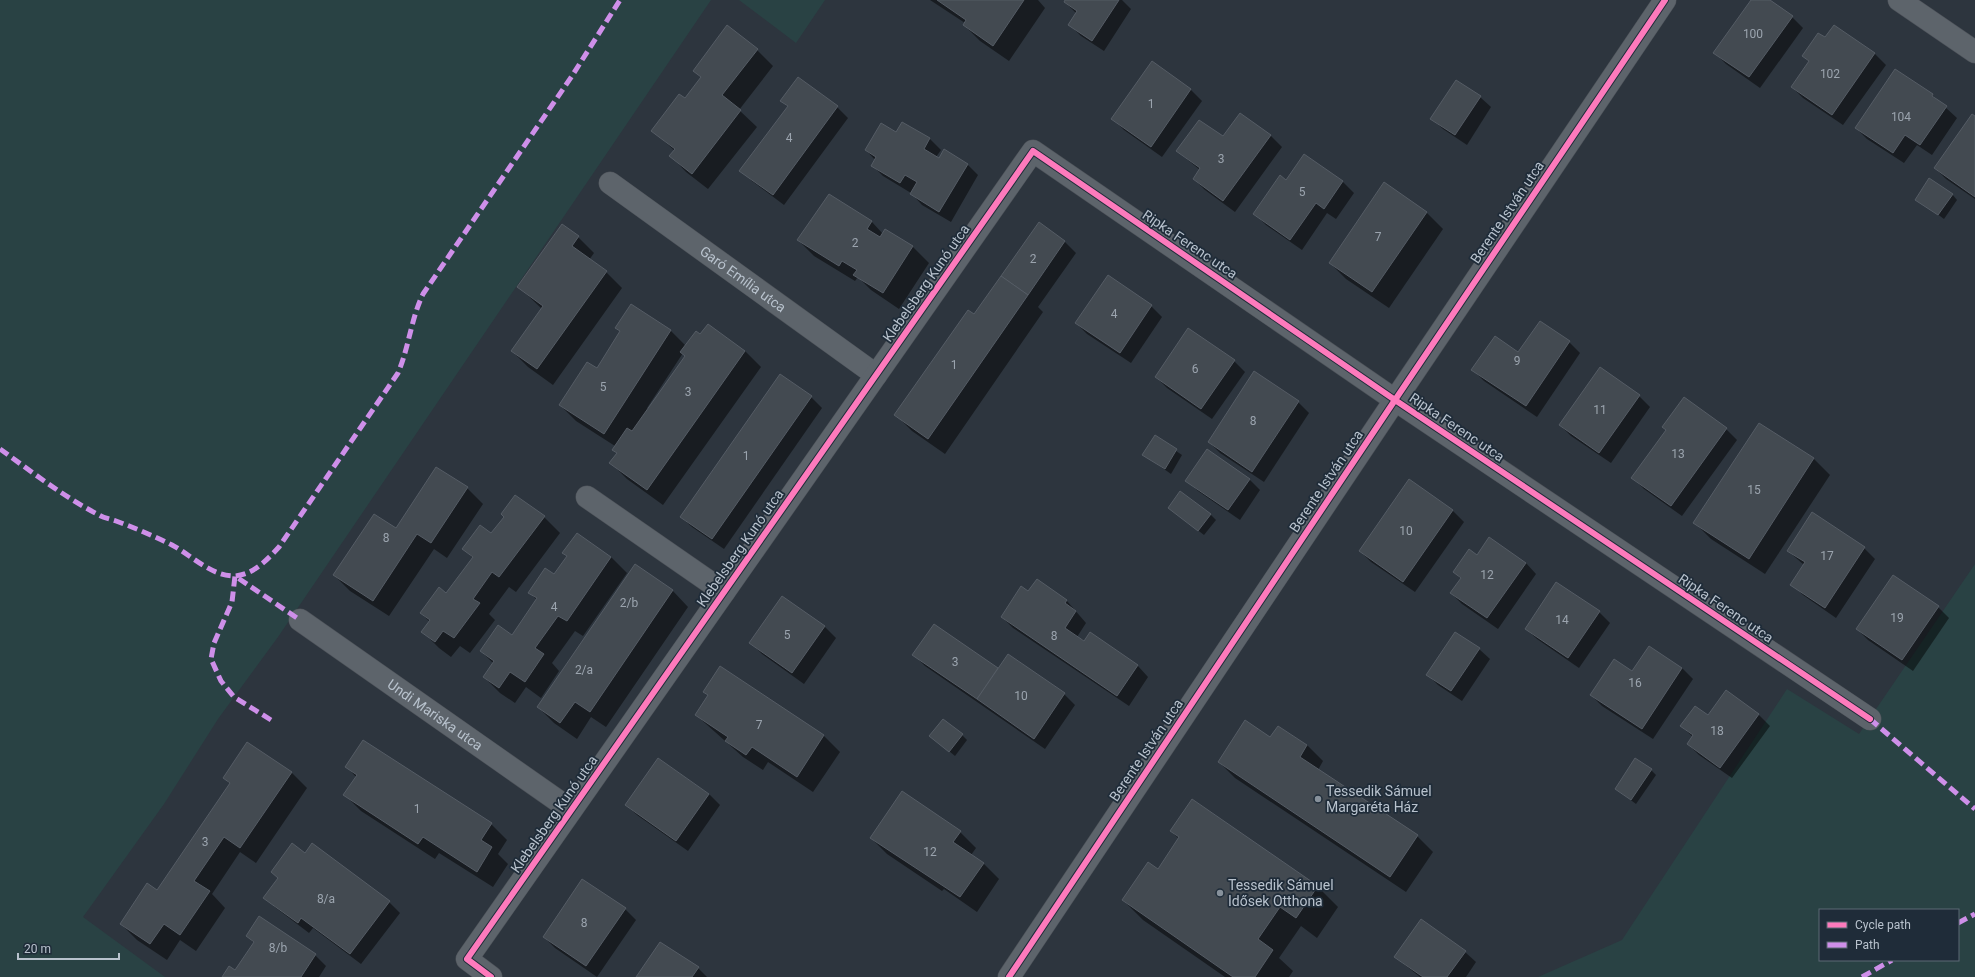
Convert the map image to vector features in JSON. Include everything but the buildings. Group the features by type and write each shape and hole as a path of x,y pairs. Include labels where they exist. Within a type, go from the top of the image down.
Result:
{"street":[{"name":"Berente István utca","path":"1009,977 1665,0"},
{"path":"1899,0 1975,52"},
{"name":"Ripka Ferenc utca","path":"1033,151 1395,400 1870,719"},
{"name":"Klebelsberg Kunó utca","path":"491,977 467,960 1033,151"},
{"name":"Garó Emília utca","path":"610,183 876,375"},
{"path":"587,497 724,592"},
{"name":"Undi Mariska utca","path":"300,620 571,810"}],"green space":[{"path":"0,0 711,0 278,637 218,719 164,804 83,917 165,977 0,977"},
{"path":"739,0 825,0 796,43"},
{"path":"1975,564 1975,977 1538,977 1622,940 1787,689 1859,734"}],"marked path":[{"path":"0,449 48,484 86,508 103,517 158,538 179,549 217,573 234,576 241,575 259,566 279,547 398,373 423,294 572,76 620,0"},
{"path":"271,720 234,697 221,681 211,659 214,643 232,602 235,576 300,620"},
{"path":"1870,719 1975,809"},
{"path":"1959,922 1975,914"},
{"path":"1862,977 1890,961"}],"cycle path":[{"path":"1009,977 1665,0"},
{"path":"491,977 467,959 1033,151 1395,400 1870,719"}],"place":[{"name":"Tessedik Sámuel Margaréta Ház","path":"1318,799"},
{"name":"Tessedik Sámuel Idősek Otthona","path":"1220,893"}]}
